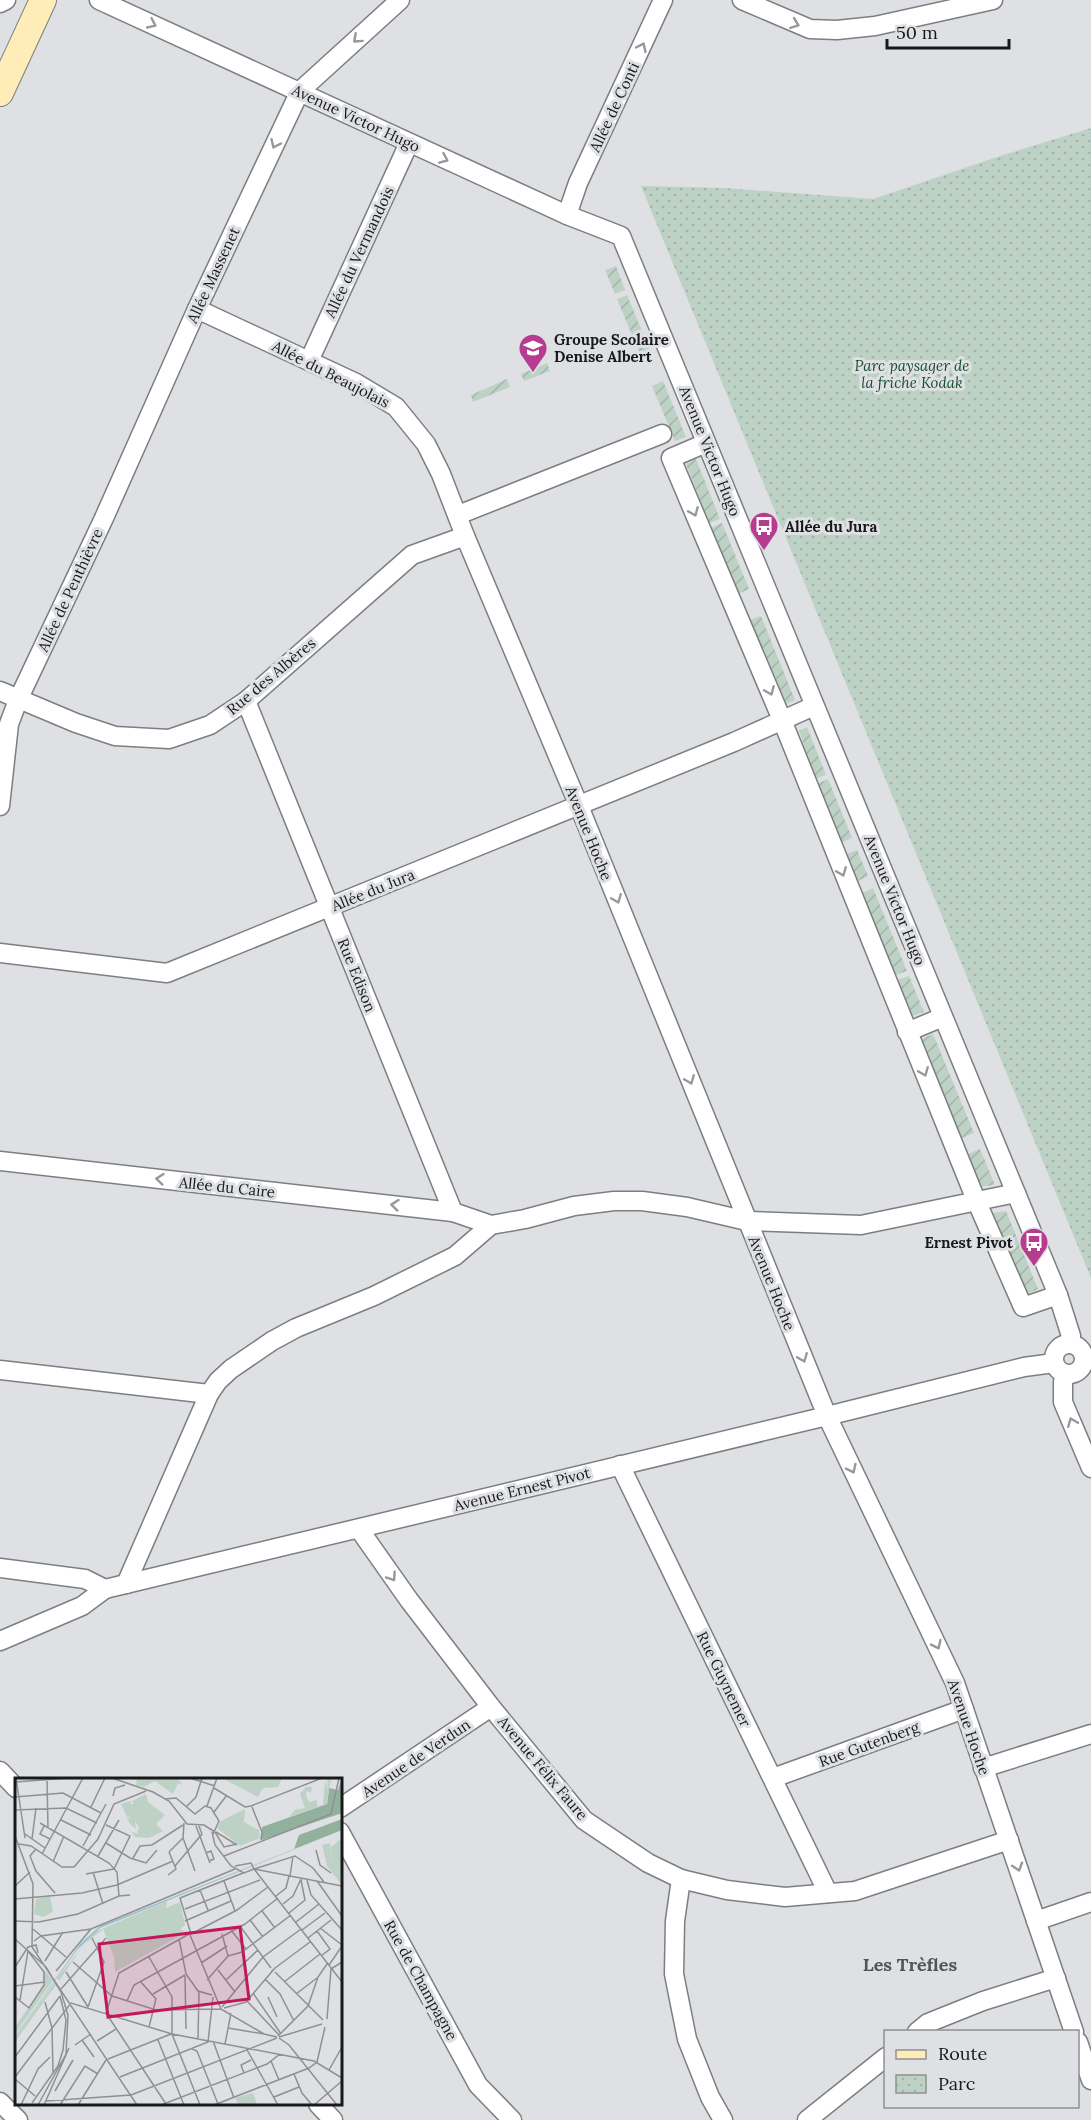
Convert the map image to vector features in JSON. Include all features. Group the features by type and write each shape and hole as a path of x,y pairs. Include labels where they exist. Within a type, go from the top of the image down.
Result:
{"street":[{"path":"0,3 6,0"},
{"path":"0,93 43,0"},
{"name":"Avenue Victor Hugo","path":"99,0 567,215 621,237 1058,1295 1071,1335 1079,1343 1084,1358 1083,1363 1072,1371"},
{"path":"300,91 400,0"},
{"name":"Allée de Conti","path":"567,215 578,183 663,0"},
{"path":"742,0 810,29 828,30 875,26 993,0"},
{"name":"Allée Massenet","path":"129,460 300,91"},
{"name":"Allée du Vermandois","path":"309,361 409,143"},
{"name":"Allée du Beaujolais","path":"197,309 356,383 396,407 426,444 441,474 465,536"},
{"path":"458,515 662,434"},
{"path":"706,443 671,458 782,720 976,1200 1023,1307 1058,1295"},
{"name":"Allée de Penthièvre","path":"0,806 9,724 129,460"},
{"name":"Rue des Albères","path":"18,700 115,736 169,739 210,725 246,701 412,555 465,536"},
{"name":"Avenue Hoche","path":"465,536 579,806 827,1416 955,1683 1074,2030"},
{"path":"0,691 18,700"},
{"name":"Rue Edison","path":"246,701 453,1212"},
{"name":"Allée du Jura","path":"0,953 167,973 579,806 734,742 814,706"},
{"path":"907,1032 943,1017"},
{"name":"Allée du Caire","path":"0,1161 453,1212"},
{"path":"453,1212 491,1225 574,1206 614,1201 642,1201 747,1221 861,1225 1016,1193"},
{"path":"126,1584 209,1394 218,1381 231,1369 272,1341 296,1328 374,1296 455,1256 491,1225"},
{"path":"1079,1343 1064,1345 1057,1350 1072,1371 1063,1382 1063,1402 1091,1468"},
{"name":"Avenue Ernest Pivot","path":"0,1641 82,1606 105,1589 1024,1367 1072,1371"},
{"path":"0,1370 209,1394"},
{"name":"Rue Guynemer","path":"620,1465 828,1893"},
{"name":"Avenue Félix Faure","path":"359,1528 409,1600 491,1707 584,1820 648,1863 681,1880 727,1890 785,1897 855,1891 1009,1840"},
{"path":"0,1568 85,1579 105,1589"},
{"name":"Avenue de Verdun","path":"342,1807 491,1707"},
{"name":"Rue Gutenberg","path":"773,1778 964,1709"},
{"path":"983,1768 1091,1734"},
{"path":"0,1771 15,1787"},
{"name":"Rue de Champagne","path":"342,1836 478,2085 512,2120"},
{"path":"681,1880 675,1921 674,1974 687,2039 710,2097 723,2120"},
{"path":"1036,1921 1091,1902"},
{"path":"918,2030 928,2023 983,2001 1056,1978"},
{"path":"1079,2047 1091,2080"},
{"path":"807,2120 884,2058"},
{"path":"0,2102 18,2120"},
{"path":"320,2105 333,2120"}],"green space":[{"name":"Parc paysager de la friche Kodak","path":"1091,128 1091,1278 641,186 724,188 873,199"},
{"path":"616,266 625,290 615,294 605,270"},
{"path":"627,295 652,355 642,359 617,299"},
{"path":"547,363 550,371 524,381 521,374"},
{"path":"507,379 510,387 473,402 471,395"},
{"path":"663,381 686,437 675,441 652,386"},
{"path":"696,459 720,519 709,523 686,464"},
{"path":"722,523 749,589 738,594 711,528"},
{"path":"761,616 795,700 784,705 744,622"},
{"path":"807,727 826,775 815,779 802,747 804,745 799,731"},
{"path":"828,779 852,838 836,845 817,784"},
{"path":"857,850 868,876 856,882 845,855"},
{"path":"873,888 907,971 896,975 867,908 857,896"},
{"path":"909,976 924,1012 912,1016 897,980"},
{"path":"933,1034 974,1133 962,1138 958,1132 955,1133 943,1105 948,1103 929,1058 924,1060 916,1041"},
{"path":"980,1149 995,1185 977,1187 969,1167 973,1165 968,1154"},
{"path":"1006,1211 1038,1289 1027,1294 997,1224 993,1226 988,1214"}],"place":[{"name":"Groupe Scolaire Denise Albert","path":"533,374"},
{"name":"Allée du Jura","path":"764,552"},
{"name":"Ernest Pivot","path":"1034,1268"}],"district":[{"name":"Les Trèfles","path":"910,1964"}]}
